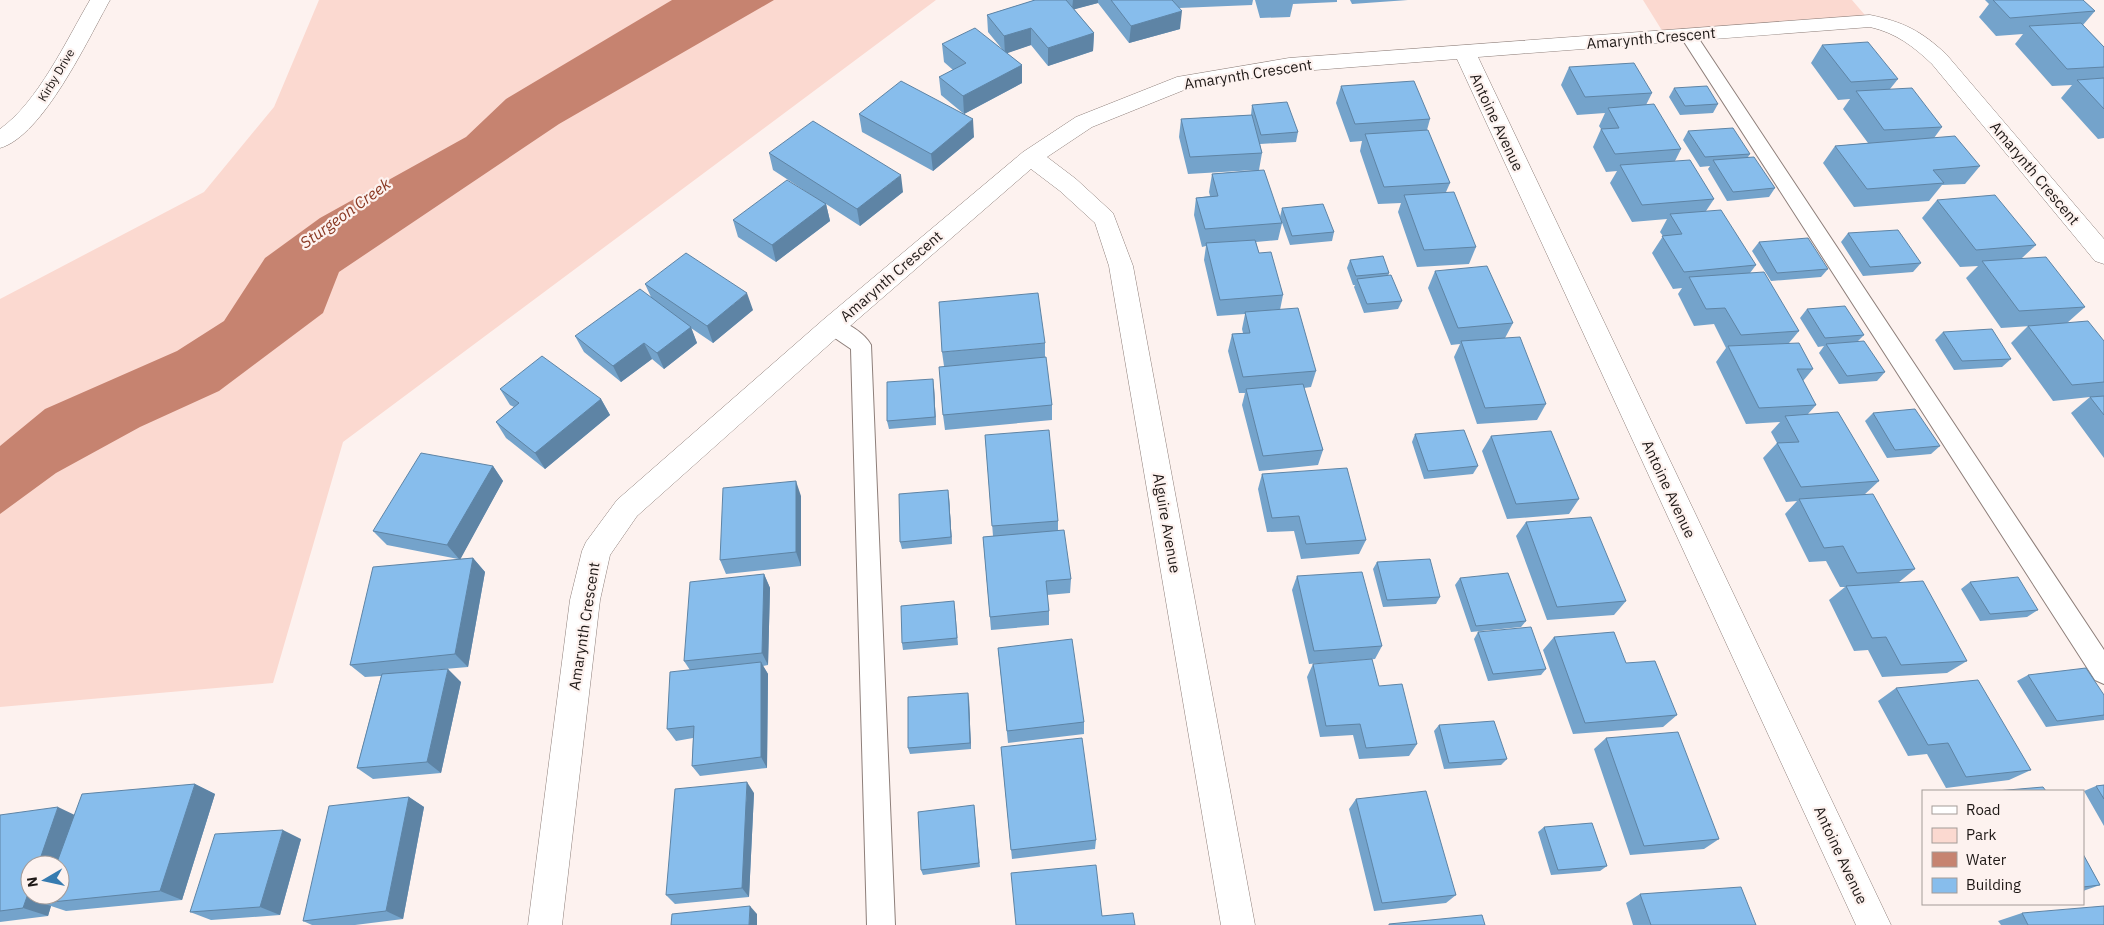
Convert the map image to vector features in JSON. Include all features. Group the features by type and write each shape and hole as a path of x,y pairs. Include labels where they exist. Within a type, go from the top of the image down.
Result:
{"street":[{"name":"Kirby Drive","path":"0,140 22,124 39,104 100,0"},
{"name":"Amarynth Crescent","path":"545,925 585,600 596,551 627,508 834,326 1031,156 1084,122 1185,82 1290,65 1870,20 1901,28 1920,40 1940,59 2104,255"},
{"name":"Antoine Avenue","path":"1464,52 1874,925"},
{"name":"Alguire Avenue","path":"1031,156 1068,185 1105,220 1121,266 1238,925"}],"lane":[{"path":"1687,34 2104,672"},
{"path":"834,326 861,345 881,925"}],"green space":[{"path":"319,0 936,0 343,442 273,683 0,707 0,299 204,192 274,107"},
{"path":"1643,0 1852,0 1870,21 1666,37"}],"water":[{"name":"Sturgeon Creek","path":"672,0 774,0 559,124 339,272 323,313 219,391 140,427 56,473 0,514 0,446 45,409 177,351 224,321 265,258 320,218 466,137 506,99"}],"building":[{"path":"1035,0 1066,0 1094,33 1048,48 1031,28 1004,36 987,15"},
{"path":"1111,0 1172,0 1182,11 1131,26"},
{"path":"1993,0 2083,0 2095,11 2010,18"},
{"path":"2081,23 2104,47 2104,67 2067,69 2029,26"},
{"path":"975,28 1022,65 963,96 939,77 966,63 942,44"},
{"path":"1868,42 1898,79 1851,82 1822,45"},
{"path":"1634,63 1652,93 1585,97 1569,67"},
{"path":"2104,78 2104,109 2077,80"},
{"path":"901,81 973,119 931,154 859,114"},
{"path":"1414,81 1430,119 1355,124 1341,86"},
{"path":"1707,86 1718,104 1685,106 1674,88"},
{"path":"1912,88 1942,127 1884,130 1856,91"},
{"path":"1287,102 1298,132 1261,135 1252,105"},
{"path":"1654,104 1681,149 1615,154 1601,129 1619,128 1608,108"},
{"path":"1252,115 1262,153 1190,157 1181,119"},
{"path":"813,121 901,175 857,209 769,153"},
{"path":"1733,128 1750,154 1705,157 1688,131"},
{"path":"1428,130 1450,183 1384,187 1365,134"},
{"path":"1955,136 1980,166 1933,170 1944,183 1867,189 1835,146"},
{"path":"1754,157 1775,188 1733,192 1713,160"},
{"path":"1690,160 1714,199 1642,205 1620,165"},
{"path":"1264,170 1282,223 1205,229 1196,198 1218,196 1212,174"},
{"path":"787,180 826,204 772,245 733,220"},
{"path":"1454,192 1476,247 1424,250 1404,195"},
{"path":"1995,195 2036,245 1976,250 1937,200"},
{"path":"1323,204 1334,232 1292,236 1282,208"},
{"path":"1721,210 1756,265 1684,272 1662,236 1682,234 1670,214"},
{"path":"1898,230 1921,263 1870,267 1848,233"},
{"path":"1808,238 1828,269 1777,273 1759,242"},
{"path":"1255,240 1259,253 1271,252 1283,295 1220,300 1206,243"},
{"path":"686,253 747,293 707,326 645,284"},
{"path":"1383,256 1389,273 1356,276 1350,260"},
{"path":"2046,257 2085,307 2019,311 1982,261"},
{"path":"1487,266 1513,323 1458,328 1435,271"},
{"path":"1764,272 1799,331 1741,335 1725,308 1706,309 1689,277"},
{"path":"1391,275 1402,301 1367,304 1357,279"},
{"path":"640,289 691,327 657,353 644,343 613,366 575,336"},
{"path":"1038,293 1045,343 942,352 939,302"},
{"path":"1845,306 1864,335 1825,338 1807,309"},
{"path":"1298,308 1316,371 1243,377 1232,334 1250,333 1245,312"},
{"path":"2088,321 2104,341 2104,382 2072,385 2028,326"},
{"path":"1992,329 2011,359 1962,361 1943,332"},
{"path":"1520,337 1546,404 1485,408 1461,341"},
{"path":"1864,341 1885,372 1847,376 1826,344"},
{"path":"1799,343 1813,369 1797,369 1816,405 1759,408 1728,346"},
{"path":"542,356 601,399 535,453 496,422 519,403 500,389"},
{"path":"1046,357 1052,405 943,415 939,367"},
{"path":"933,379 935,417 887,421 887,382"},
{"path":"1303,384 1323,450 1263,456 1246,389"},
{"path":"2104,396 2104,415 2090,397"},
{"path":"1915,409 1940,446 1895,450 1873,413"},
{"path":"1838,412 1879,481 1801,487 1777,443 1799,442 1785,416"},
{"path":"1049,430 1058,521 992,526 985,435"},
{"path":"1464,430 1478,466 1428,471 1415,434"},
{"path":"1551,431 1579,499 1516,504 1491,436"},
{"path":"421,453 493,466 447,545 373,531"},
{"path":"1347,468 1366,540 1306,544 1299,516 1272,518 1262,474"},
{"path":"796,481 796,552 720,560 723,488"},
{"path":"948,490 951,537 900,542 899,494"},
{"path":"1873,494 1915,569 1857,573 1843,546 1824,548 1799,499"},
{"path":"1591,517 1626,601 1557,607 1526,522"},
{"path":"1064,530 1071,579 1046,581 1049,611 990,617 983,537"},
{"path":"473,558 455,654 350,665 373,567"},
{"path":"1430,559 1440,597 1387,600 1377,562"},
{"path":"1362,572 1382,646 1314,651 1297,576"},
{"path":"1508,573 1526,621 1476,626 1460,578"},
{"path":"764,574 762,653 684,661 690,582"},
{"path":"2018,577 2038,610 1990,614 1970,582"},
{"path":"1923,581 1967,661 1901,665 1886,637 1872,638 1846,586"},
{"path":"954,601 957,638 902,643 901,606"},
{"path":"1531,627 1546,669 1493,674 1478,632"},
{"path":"1614,632 1626,663 1655,661 1677,715 1585,723 1554,637"},
{"path":"1072,639 1084,722 1007,731 998,648"},
{"path":"1372,659 1379,686 1402,684 1417,744 1366,748 1360,724 1326,726 1313,664"},
{"path":"761,662 761,757 692,766 694,726 667,729 670,672"},
{"path":"2086,668 2104,695 2104,715 2057,721 2028,675"},
{"path":"448,669 427,762 357,768 382,674"},
{"path":"1978,680 2031,770 1966,777 1948,743 1928,745 1896,688"},
{"path":"968,693 970,743 908,748 908,697"},
{"path":"1494,721 1507,759 1449,763 1439,725"},
{"path":"1678,732 1719,839 1644,846 1606,738"},
{"path":"1082,738 1096,840 1011,850 1001,747"},
{"path":"747,782 742,888 666,895 675,789"},
{"path":"195,784 160,891 70,900 70,855 60,855 82,794"},
{"path":"2104,785 2104,799 2096,786"},
{"path":"2043,787 2045,790 2008,790"},
{"path":"1426,791 1456,895 1382,903 1356,799"},
{"path":"409,797 386,911 303,921 329,806"},
{"path":"974,805 979,863 921,870 918,812"},
{"path":"58,807 41,855 20,855 20,905 24,905 23,908 0,911 0,815"},
{"path":"1592,823 1607,866 1558,870 1544,827"},
{"path":"283,830 260,907 190,912 215,834"},
{"path":"2084,856 2100,885 2084,887"},
{"path":"1096,865 1102,916 1133,913 1135,925 1016,925 1011,873"},
{"path":"1741,887 1756,925 1651,925 1640,894"},
{"path":"750,906 749,925 671,925 672,914"},
{"path":"2104,906 2104,925 2028,925 2022,913"},
{"path":"1482,915 1485,925 1389,925 1389,924"}]}
